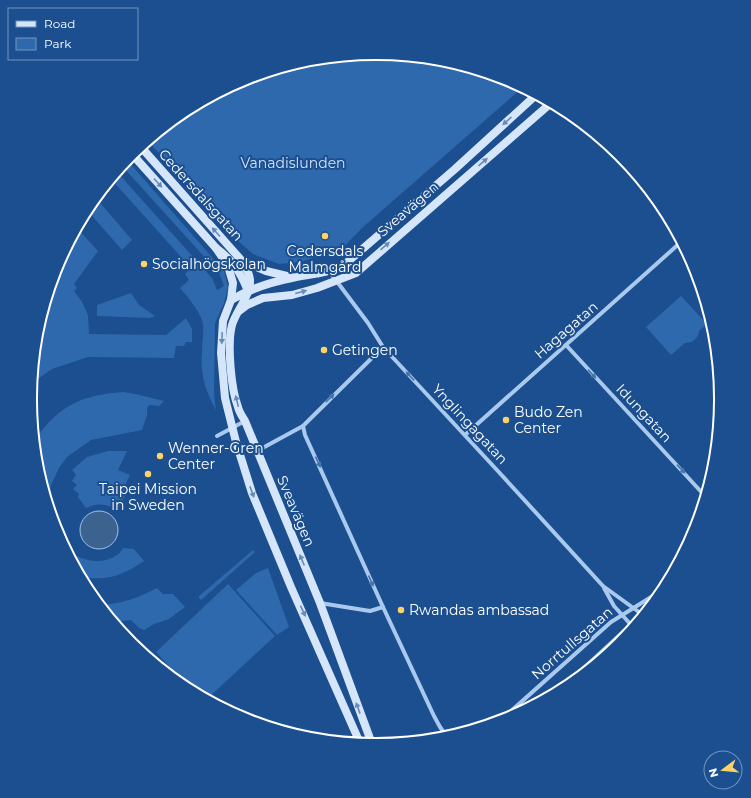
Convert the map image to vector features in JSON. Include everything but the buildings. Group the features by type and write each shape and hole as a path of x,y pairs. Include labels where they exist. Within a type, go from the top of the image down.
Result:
{"main road":[{"name":"Sveavägen","path":"231,300 261,286 330,271 344,265 455,169 532,99"},
{"name":"Sveavägen","path":"370,738 320,603 237,406 230,355 232,326 237,313 247,305 263,298 292,295 356,273 546,107"},
{"name":"Cedersdalsgatan","path":"145,152 242,261 250,280 248,291"},
{"name":"Cedersdalsgatan","path":"137,159 216,248 228,266 233,283 231,300"},
{"name":"Cedersdalsgatan","path":"216,248 231,260 245,283 248,291"},
{"name":"Cedersdalsgatan","path":"242,261 266,271 298,277"},
{"path":"237,313 248,291 263,298"},
{"path":"231,300 223,321 221,353 225,398 232,428 255,500 291,587 357,737"}],"street":[{"name":"Hagagatan","path":"465,435 677,245"},
{"name":"Ynglingagatan","path":"330,271 368,323 382,347 603,586 638,612"},
{"name":"Idungatan","path":"566,345 701,491"},
{"path":"257,451 303,426 382,347"},
{"path":"217,436 244,421"},
{"path":"303,426 305,435 383,607 434,716 444,731"},
{"name":"Ynglingagatan","path":"603,586 614,606 629,623"},
{"name":"Norrtullsgatan","path":"515,707 611,622 649,599"},
{"path":"320,603 370,611 383,607"}],"green space":[{"name":"Vanadislunden","path":"376,60 420,63 442,67 484,78 518,92 362,228 342,249 300,262 279,264 253,254 231,235 152,145 169,130 226,95 267,78 309,67 331,63"},
{"path":"131,165 224,271 228,287 224,303 215,323 214,394 216,410 204,382 202,368 202,320 194,305 180,288 189,280 185,274 191,268 115,183 121,176 212,278 217,290 224,286 219,273 126,171"},
{"path":"100,203 132,240 122,250 91,215"},
{"path":"81,232 98,251 74,284 77,288 74,291 82,302 88,315 89,334 166,335 186,318 192,329 192,342 186,342 184,346 176,346 174,358 88,357 52,369 38,379 44,333 55,290 63,269"},
{"path":"131,293 139,305 155,316 150,318 97,316 97,305"},
{"path":"681,296 704,321 705,325 699,331 698,336 692,342 685,343 671,355 646,327"},
{"path":"123,392 164,401 159,406 149,405 142,430 91,440 67,457 59,468 51,485 50,491 39,434 52,419 72,404 95,396"},
{"path":"108,451 127,451 118,470 130,475 124,487 128,489 118,510 103,504 86,508 78,497 79,494 73,489 77,485 72,481 76,475 72,470 87,457"},
{"path":"123,548 134,549 144,561 121,574 107,578 88,578 75,555 88,560 103,561 118,555"},
{"path":"253,550 255,552 201,600 198,597"},
{"path":"268,568 289,627 277,635 236,590 256,573"},
{"path":"228,584 275,636 211,695 174,671 156,652"},
{"path":"157,588 163,594 173,594 185,607 169,619 154,624 144,630 139,628 131,620 120,621 106,604 129,600"}],"shaded area":[{"path":"99,511 109,514 115,520 118,530 115,540 109,546 99,549 89,546 83,540 80,530 83,520 89,514"}],"place":[{"name":"Cedersdals Malmgård","path":"325,236"},
{"name":"Socialhögskolan","path":"144,264"},
{"name":"Getingen","path":"324,350"},
{"name":"Budo Zen Center","path":"506,420"},
{"name":"Wenner-Gren Center","path":"160,456"},
{"name":"Taipei Mission in Sweden","path":"148,474"},
{"name":"Rwandas ambassad","path":"401,610"}]}
